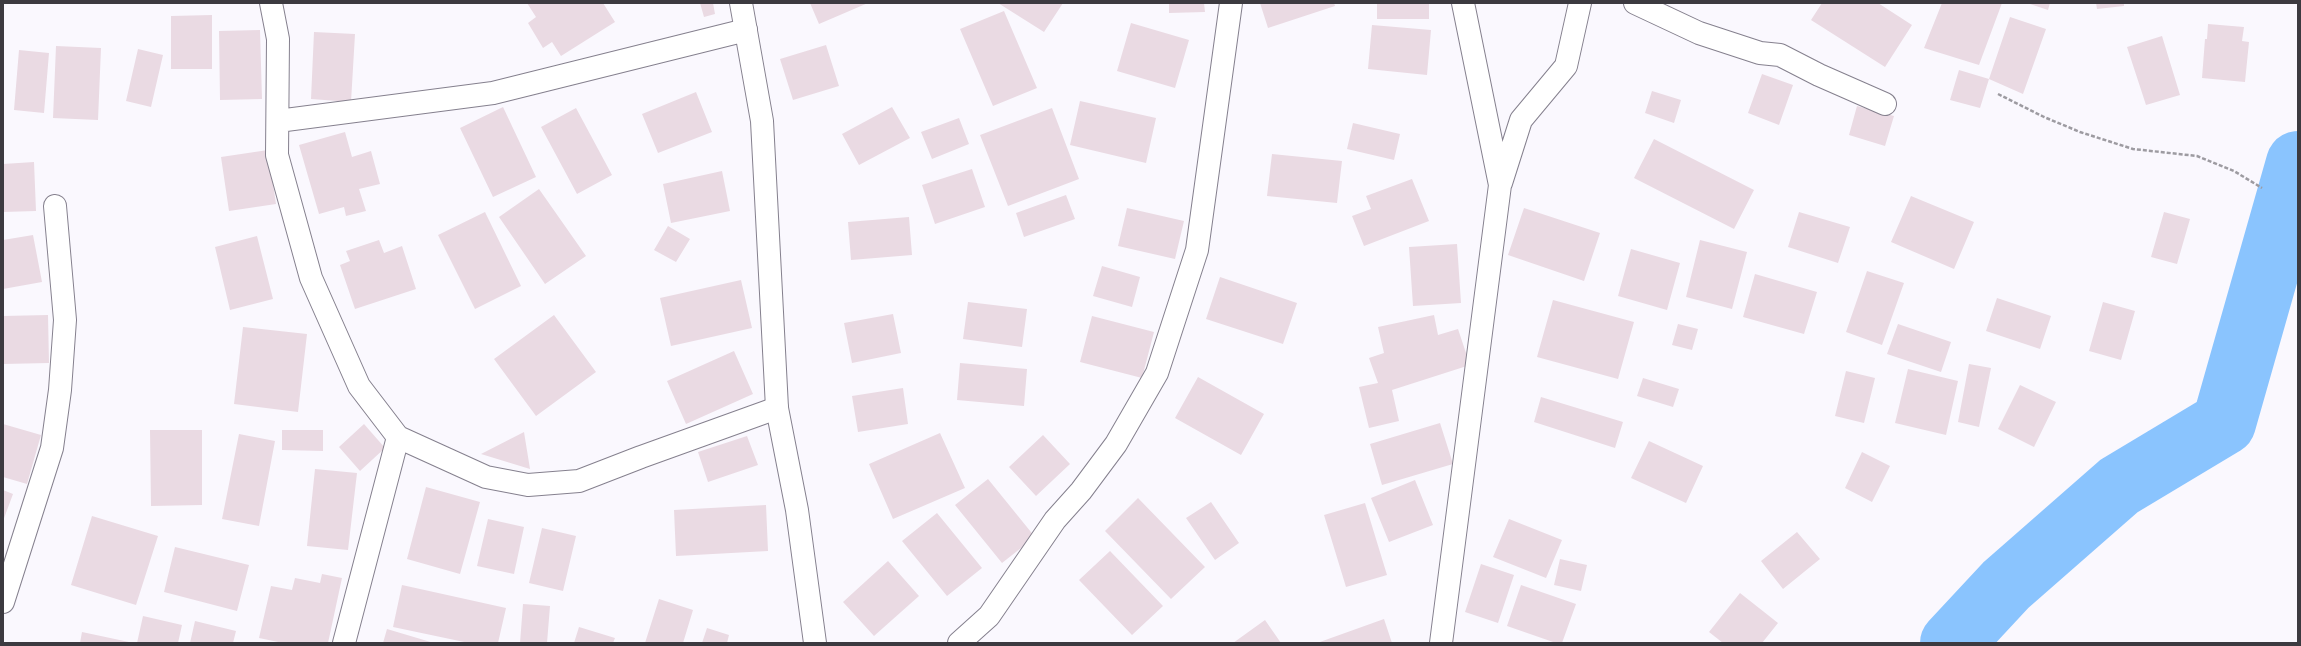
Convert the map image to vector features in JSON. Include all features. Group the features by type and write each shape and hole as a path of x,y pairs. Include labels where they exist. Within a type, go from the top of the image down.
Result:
{"street":[{"path":"271,3 278,39 277,155 311,278 359,386 398,437 486,477 528,485 580,481 641,457 777,408"},
{"path":"741,3 762,121 777,408 796,510 815,643"},
{"path":"959,643 989,616 1055,520 1082,491 1116,444 1157,373 1197,250 1232,3"},
{"path":"1463,3 1500,185"},
{"path":"1441,643 1500,185 1521,120 1566,66 1580,3"},
{"path":"1634,3 1700,33 1760,53 1780,55 1820,75 1885,104"},
{"path":"278,121 493,93 746,30"},
{"path":"3,602 52,448 60,390 65,320 55,206"},
{"path":"344,643 398,437"}],"path":[{"path":"1998,94 2044,117 2080,132 2134,149 2197,156 2234,171 2262,188"}],"building":[{"path":"527,3 603,3 615,22 561,56 552,42 543,48 528,23 536,17"},
{"path":"700,3 713,3 715,14 704,17"},
{"path":"810,3 868,3 819,24"},
{"path":"998,3 1063,3 1044,32"},
{"path":"1169,3 1204,3 1205,12 1169,13"},
{"path":"1260,3 1334,3 1335,6 1268,28"},
{"path":"1377,3 1429,3 1429,19 1377,19"},
{"path":"1822,3 1878,3 1912,25 1885,67 1811,20"},
{"path":"1942,3 2002,3 1979,65 1924,48"},
{"path":"2027,3 2050,3 2048,10"},
{"path":"2096,3 2124,3 2124,6 2097,9"},
{"path":"1004,11 1037,88 993,106 960,29"},
{"path":"212,15 212,69 171,69 171,16"},
{"path":"2010,17 2046,29 2023,94 1989,79"},
{"path":"1131,23 1189,40 1175,88 1117,71"},
{"path":"2208,24 2244,27 2242,41 2249,42 2245,82 2202,78 2205,39 2207,39"},
{"path":"1372,25 1431,30 1427,75 1368,69"},
{"path":"260,30 262,99 220,100 219,31"},
{"path":"314,32 355,34 351,102 311,99"},
{"path":"2162,36 2180,95 2146,105 2127,47"},
{"path":"826,45 839,86 793,100 780,59"},
{"path":"56,46 101,48 98,120 53,118"},
{"path":"138,49 163,55 151,107 126,101"},
{"path":"19,50 49,53 44,113 14,110"},
{"path":"1959,70 1989,79 1980,108 1950,100"},
{"path":"1762,74 1793,85 1779,125 1748,113"},
{"path":"1652,91 1681,100 1674,123 1645,113"},
{"path":"696,92 712,132 658,153 642,114"},
{"path":"1080,101 1156,118 1146,163 1070,145"},
{"path":"1857,106 1894,116 1885,146 1849,135"},
{"path":"503,107 536,177 493,197 460,128"},
{"path":"892,107 910,138 859,165 842,134"},
{"path":"576,108 612,175 577,194 541,127"},
{"path":"1052,108 1079,179 1008,206 980,135"},
{"path":"959,118 969,144 932,159 921,132"},
{"path":"1353,123 1400,134 1394,160 1347,149"},
{"path":"345,132 352,157 371,151 380,184 359,189 366,211 346,216 344,207 319,214 299,145"},
{"path":"1654,139 1754,190 1734,229 1634,178"},
{"path":"268,150 276,204 229,211 221,157"},
{"path":"1272,154 1342,161 1337,203 1267,196"},
{"path":"34,162 36,211 3,212 3,164"},
{"path":"972,169 985,207 935,224 922,185"},
{"path":"722,171 730,211 671,223 663,184"},
{"path":"1412,179 1429,221 1364,246 1352,216 1371,209 1366,196"},
{"path":"539,189 586,256 545,284 499,217"},
{"path":"1066,195 1075,219 1024,237 1016,213"},
{"path":"1911,196 1974,222 1954,269 1891,242"},
{"path":"1127,208 1184,221 1175,259 1118,246"},
{"path":"1524,208 1600,233 1584,281 1508,255"},
{"path":"485,212 521,286 475,309 438,235"},
{"path":"1799,212 1850,227 1838,263 1788,247"},
{"path":"2164,212 2190,219 2177,264 2151,257"},
{"path":"909,217 912,255 851,260 848,222"},
{"path":"668,226 690,239 676,262 654,250"},
{"path":"33,235 42,282 3,289 3,240"},
{"path":"257,236 273,299 230,310 215,247"},
{"path":"379,240 384,253 402,246 416,289 355,309 340,265 350,261 346,251"},
{"path":"1700,240 1747,252 1732,309 1686,297"},
{"path":"1457,244 1461,303 1413,306 1409,247"},
{"path":"1631,249 1680,263 1667,310 1618,296"},
{"path":"1102,266 1140,277 1132,307 1093,296"},
{"path":"1867,271 1904,283 1882,345 1846,332"},
{"path":"1755,274 1817,292 1804,334 1743,317"},
{"path":"1220,277 1297,303 1283,344 1206,319"},
{"path":"741,280 752,328 671,346 660,298"},
{"path":"1997,298 2051,316 2040,349 1986,331"},
{"path":"1553,300 1634,322 1618,379 1537,357"},
{"path":"968,302 1027,309 1022,347 963,339"},
{"path":"2103,302 2135,311 2121,360 2089,351"},
{"path":"893,314 901,353 852,363 844,323"},
{"path":"48,315 49,363 3,364 3,316"},
{"path":"554,315 596,372 536,416 494,359"},
{"path":"1434,315 1438,335 1458,329 1470,365 1392,390 1399,421 1369,428 1359,387 1378,383 1369,358 1384,353 1378,327"},
{"path":"1092,316 1154,332 1142,378 1080,362"},
{"path":"1678,324 1698,329 1692,350 1672,345"},
{"path":"1898,324 1951,342 1941,372 1887,354"},
{"path":"243,327 307,334 298,412 234,404"},
{"path":"734,351 753,394 686,424 667,381"},
{"path":"960,363 1027,369 1024,406 957,400"},
{"path":"1969,364 1991,368 1979,427 1958,422"},
{"path":"1908,369 1958,381 1946,435 1895,423"},
{"path":"1846,371 1875,378 1864,423 1835,416"},
{"path":"1198,377 1264,414 1241,455 1175,418"},
{"path":"1643,378 1679,389 1673,407 1637,396"},
{"path":"2020,385 2056,402 2034,447 1998,429"},
{"path":"903,388 908,424 858,432 852,396"},
{"path":"1541,397 1623,422 1615,448 1534,422"},
{"path":"1440,423 1453,464 1382,485 1370,444"},
{"path":"3,424 41,435 27,484 3,477"},
{"path":"364,424 385,448 360,471 339,447"},
{"path":"150,430 202,430 202,505 151,506"},
{"path":"282,430 323,430 323,451 282,450"},
{"path":"524,432 530,469 481,454"},
{"path":"940,433 965,488 893,519 869,464"},
{"path":"239,434 275,441 259,526 222,519"},
{"path":"1043,435 1070,464 1036,496 1009,467"},
{"path":"747,436 758,465 708,482 698,452"},
{"path":"1649,441 1703,466 1686,503 1631,478"},
{"path":"1862,452 1890,466 1872,502 1845,488"},
{"path":"315,469 357,473 348,550 307,546"},
{"path":"988,479 1035,537 1002,563 955,505"},
{"path":"1415,480 1433,525 1389,542 1371,498"},
{"path":"426,487 480,502 460,574 407,559"},
{"path":"3,490 13,494 3,521"},
{"path":"1138,498 1205,567 1171,599 1105,531"},
{"path":"1211,502 1239,543 1215,560 1186,518"},
{"path":"1365,503 1387,575 1346,587 1324,515"},
{"path":"766,505 768,551 676,556 674,510"},
{"path":"937,513 982,568 947,596 902,541"},
{"path":"92,516 158,536 136,605 71,585"},
{"path":"488,519 524,527 514,574 477,566"},
{"path":"1509,519 1562,540 1546,578 1493,557"},
{"path":"542,528 576,536 563,591 529,583"},
{"path":"1797,532 1820,559 1783,589 1761,561"},
{"path":"175,547 249,565 237,611 164,592"},
{"path":"1110,551 1163,606 1132,635 1079,580"},
{"path":"1560,559 1587,565 1581,591 1554,585"},
{"path":"888,561 919,596 874,636 843,602"},
{"path":"1481,564 1514,575 1498,623 1465,612"},
{"path":"322,574 342,578 328,643 283,643 259,638 271,586 292,590 295,578 320,583"},
{"path":"402,585 506,608 498,643 469,643 393,627"},
{"path":"1521,585 1576,604 1562,643 1556,643 1507,626"},
{"path":"1740,593 1778,623 1762,643 1723,643 1709,632"},
{"path":"659,599 693,610 683,643 645,643"},
{"path":"523,604 550,606 547,643 520,643"},
{"path":"143,616 182,625 178,643 137,643"},
{"path":"1384,619 1392,643 1317,643"},
{"path":"1265,620 1281,643 1233,643"},
{"path":"195,621 236,631 233,643 190,643"},
{"path":"579,627 615,638 613,643 574,643"},
{"path":"707,628 729,635 727,643 702,643"},
{"path":"387,629 434,643 383,643"},
{"path":"82,632 129,642 80,643"}],"waterway":[{"path":"1952,643 2006,585 2119,486 2224,423 2298,163"}]}
